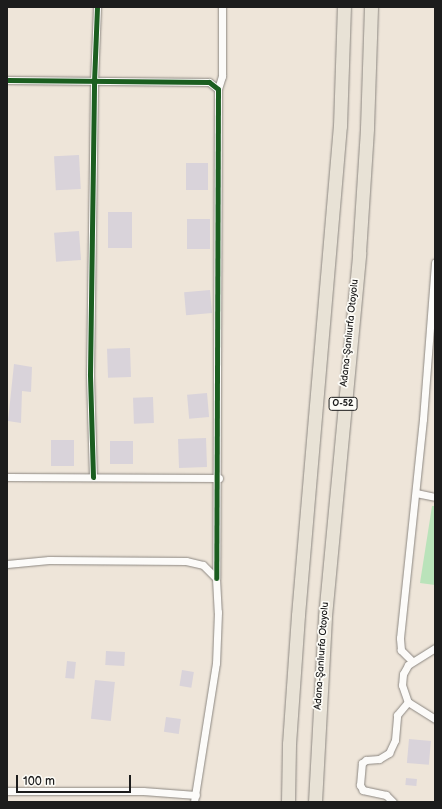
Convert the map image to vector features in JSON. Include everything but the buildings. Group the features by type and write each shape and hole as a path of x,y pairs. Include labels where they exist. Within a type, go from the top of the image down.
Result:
{"highway":[{"name":"O-52","path":"288,802 289,744 298,615 340,126 344,7"},
{"name":"Adana-Şanlıurfa Otoyolu","path":"315,802 326,601 359,253 368,128 371,7"}],"street":[{"path":"93,477 90,374 94,82 98,7"},
{"path":"7,791 143,791 195,798 216,663 218,612 216,578 218,478 218,89 222,76 222,7"},
{"path":"7,80 209,82 218,89"},
{"path":"412,661 401,650 400,638 416,493 435,262"},
{"path":"7,477 218,478"},
{"path":"416,493 435,497"},
{"path":"7,564 49,560 186,561 203,565 216,578"},
{"path":"435,648 412,661 405,669 402,680 403,691 408,702 435,719"},
{"path":"393,802 386,795 363,790 360,785 362,763 366,760 379,759 389,754 395,740 397,716 408,702"}],"green space":[{"path":"432,506 435,506 435,585 420,583"}],"cycle path":[{"path":"93,477 90,374 94,82 97,7"},
{"path":"7,80 209,82 218,89 216,578"}]}
